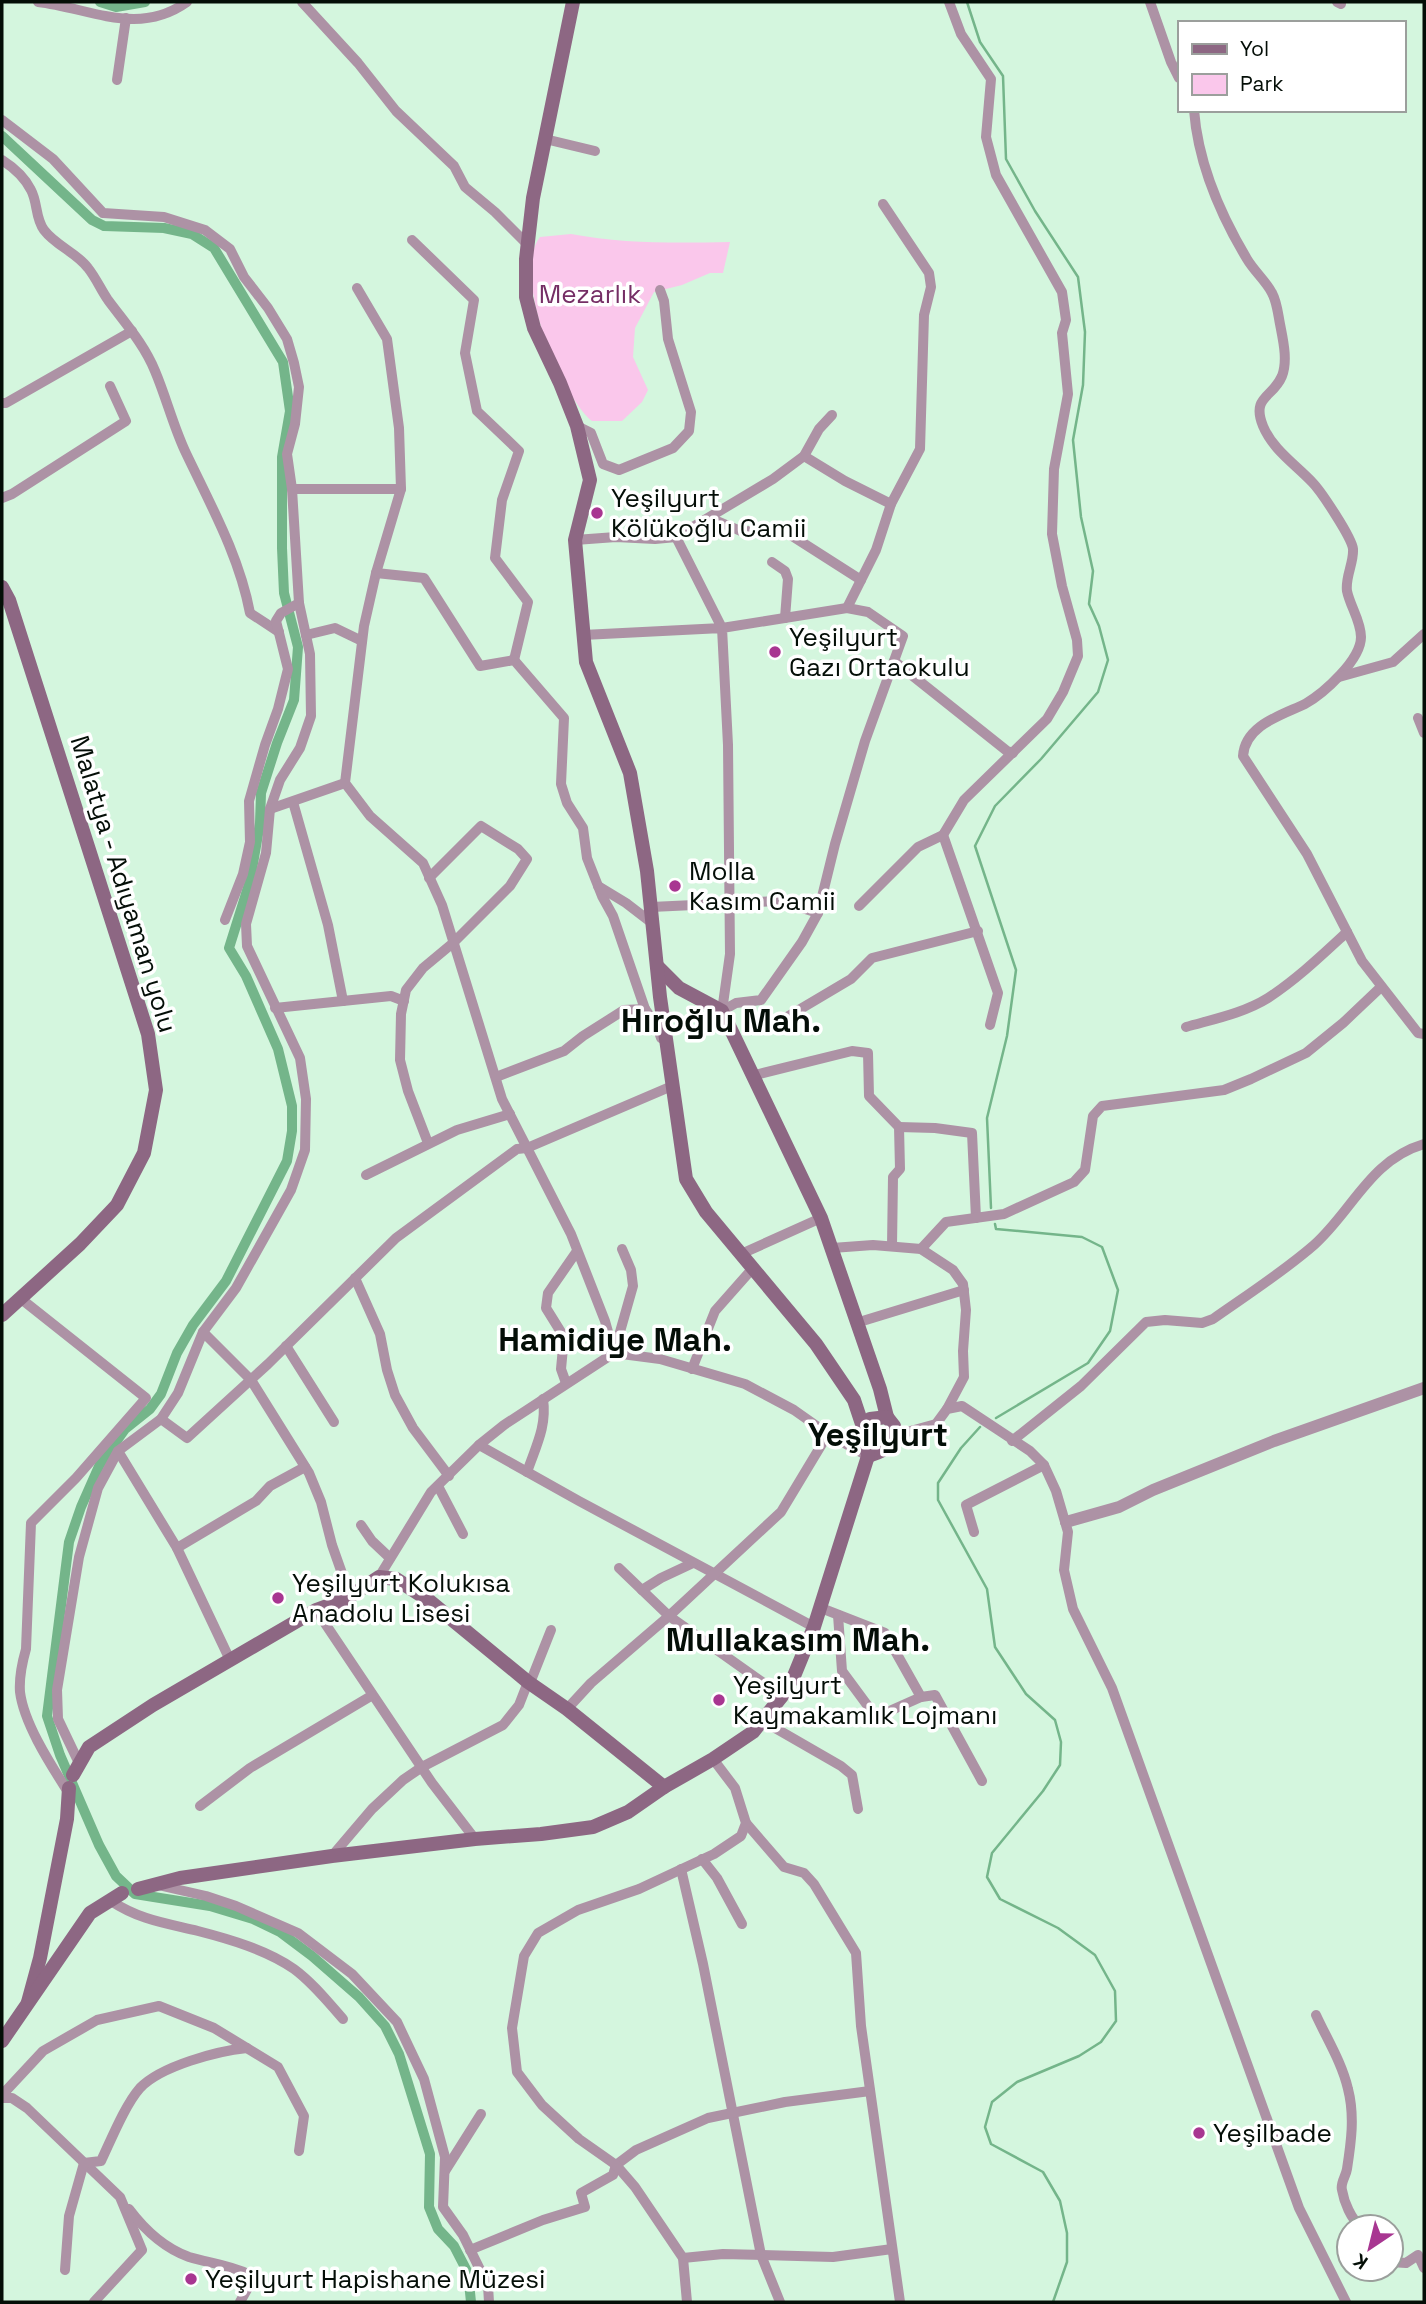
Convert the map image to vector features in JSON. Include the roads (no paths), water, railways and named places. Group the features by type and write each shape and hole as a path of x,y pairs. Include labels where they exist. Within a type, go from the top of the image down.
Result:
{"main road":[{"path":"138,1889 180,1878 332,1856 593,1827 628,1812 747,1736 764,1721 782,1696 794,1676 821,1608 868,1456 863,1427 854,1400 823,1355 706,1212 686,1179 669,1065 651,907 630,772 586,662 575,540 590,480 577,426 534,328 526,298 533,198 573,2"},
{"name":"Malatya - Adıyaman yolu","path":"2,586 9,600 148,1034 156,1090 144,1153 117,1205 80,1244 2,1315"},
{"path":"657,966 679,988 705,999 722,1011 755,1075 821,1218 887,1417 894,1426 896,1435 891,1445 882,1452 868,1456"},
{"path":"863,1427 870,1419 887,1417"},
{"path":"28,2002 40,1958 68,1819 72,1780 89,1747 153,1704 316,1611 350,1596 379,1577 396,1579 427,1599 529,1683 664,1787"},
{"path":"2,2041 90,1913 117,1897"}],"street":[{"path":"38,2 113,19 155,17 187,2"},
{"path":"302,2 396,110 454,166 466,187 528,245"},
{"path":"859,906 918,847 943,835 964,800 1047,719 1063,692 1078,656 1077,640 1062,586 1052,534 1054,469 1068,394 1062,333 1066,320 1062,292 996,175 986,137 991,79 961,34 949,2"},
{"path":"1150,2 1178,76"},
{"path":"117,80 126,18"},
{"path":"1194,112 1201,156 1213,188 1247,259 1273,295 1278,313 1284,366 1281,378 1262,399 1259,415 1273,445 1321,493 1352,541 1354,552 1347,592 1361,639 1355,657 1338,677 1307,702 1255,730 1244,747 1244,755 1307,854 1362,961 1418,1033 1424,1034"},
{"path":"2,120 54,159 103,213 164,217 205,230 230,249 244,276 287,339 299,387 295,424 287,454 292,489 296,605 306,635 312,690 311,716 300,748 280,780 270,809 266,853 246,924 247,946 300,1058 306,1099 305,1150 291,1190 236,1288 203,1332 178,1393 161,1419 118,1451 98,1488 79,1557 57,1690 58,1718 72,1780"},
{"path":"545,139 595,150"},
{"path":"2,160 12,167 32,191 38,220 45,231 88,267 155,369 184,449 220,522 245,585 250,613 279,632"},
{"path":"847,608 876,550 891,503 920,449 924,315 931,286 929,272 883,204"},
{"path":"412,240 474,300 464,353 477,411 519,451 502,500 495,558 528,602 513,660"},
{"path":"356,288 387,339 399,428 401,489 376,573 362,640 345,783 370,816 423,863 442,905 510,1114 578,1251 605,1321 614,1353"},
{"path":"577,426 591,433 603,464 619,470 673,448 689,431 691,412 668,339 664,301 660,290"},
{"path":"2,403 25,393 132,331"},
{"path":"2,498 126,421 110,386"},
{"path":"575,540 616,537 655,540 676,537 773,480 804,456 832,415"},
{"path":"804,456 845,481 891,503"},
{"path":"292,489 401,489"},
{"path":"710,518 743,532 764,529 789,534 861,580"},
{"path":"676,537 722,628 728,745 730,954 722,1011"},
{"path":"772,562 785,571 788,579 785,618"},
{"path":"376,573 424,578 480,666 513,660"},
{"path":"225,920 243,874 250,842 249,801 288,668 276,621 281,612 296,605"},
{"path":"583,635 722,628 847,608 868,612 903,636 865,741 818,913 802,942 761,1000 736,1003 722,1011"},
{"path":"306,635 335,628 362,640"},
{"path":"1338,677 1393,662 1424,634"},
{"path":"513,660 564,718 561,784 567,803 583,828 587,858 628,954 645,1009 657,1026 669,1065"},
{"path":"894,661 1007,751 1013,752"},
{"path":"1418,718 1424,733"},
{"path":"270,809 345,783"},
{"path":"293,802 328,925 343,1001"},
{"path":"428,1143 408,1091 400,1060 401,1014 406,990 423,968 453,943 510,886 527,859 518,849 481,826 429,878"},
{"path":"943,835 998,993 990,1025"},
{"path":"598,886 652,923"},
{"path":"651,907 780,901 818,913"},
{"path":"608,906 626,903"},
{"path":"765,1030 852,979 872,958 978,931"},
{"path":"1186,1027 1233,1014 1266,999 1305,971 1347,932"},
{"path":"921,1249 946,1222 1004,1214 1074,1182 1085,1170 1093,1116 1102,1106 1188,1097 1233,1087 1306,1053 1381,987"},
{"path":"275,1008 391,996 404,1001"},
{"path":"496,1077 564,1051 624,1010 645,1009"},
{"path":"755,1075 852,1051 868,1053 869,1096 899,1127 900,1169 893,1177 892,1246"},
{"path":"161,1419 187,1438 251,1380 396,1238 517,1149 527,1148 672,1086"},
{"path":"366,1175 457,1130 510,1114"},
{"path":"899,1127 972,1133 976,1218"},
{"path":"1012,1441 1080,1386 1146,1322 1165,1320 1202,1323 1213,1319 1287,1267 1317,1242 1378,1169 1407,1149 1424,1144"},
{"path":"741,1254 821,1218"},
{"path":"832,1248 873,1245 921,1249 953,1270 963,1284 966,1310 964,1377 936,1424 896,1435"},
{"path":"614,1353 633,1286 631,1270 622,1249"},
{"path":"566,1383 561,1369 564,1337 546,1308 548,1293 578,1251"},
{"path":"692,1369 715,1311 753,1268"},
{"path":"355,1278 380,1334 395,1395 414,1428 449,1476"},
{"path":"856,1323 964,1290"},
{"path":"20,1298 146,1398 76,1478 31,1522 26,1648 21,1667 20,1692 25,1714 72,1780"},
{"path":"203,1332 251,1380 305,1467 321,1502 332,1545 350,1596"},
{"path":"286,1346 334,1422"},
{"path":"379,1577 419,1510 438,1486 480,1445 504,1425 614,1353 660,1360 745,1384 794,1410 828,1434 868,1456"},
{"path":"1066,1522 1119,1507 1153,1490 1274,1441 1424,1388"},
{"path":"527,1472 543,1427 543,1399"},
{"path":"947,1409 962,1406 1030,1451 1044,1465 1056,1491 1068,1532 1064,1570 1073,1609 1112,1688 1299,2208 1346,2302"},
{"path":"567,1710 591,1683 781,1512 828,1434"},
{"path":"480,1445 814,1627"},
{"path":"118,1451 177,1548 230,1660"},
{"path":"974,1532 966,1505 1044,1465"},
{"path":"177,1548 256,1501 270,1486 305,1467"},
{"path":"438,1486 463,1534"},
{"path":"361,1525 372,1541 390,1558"},
{"path":"642,1590 693,1563"},
{"path":"619,1568 668,1616 782,1696"},
{"path":"821,1608 885,1633 921,1697"},
{"path":"316,1611 372,1696 475,1839"},
{"path":"838,1615 842,1671 876,1717 921,1697 935,1695 982,1781"},
{"path":"332,1856 372,1809 403,1780 422,1767 503,1725 519,1705 551,1630"},
{"path":"201,1806 250,1768 372,1696"},
{"path":"764,1721 842,1766 852,1775 858,1809"},
{"path":"713,1759 735,1788 746,1823 783,1867 804,1873 814,1884 856,1953 861,2026 900,2302"},
{"path":"687,2302 683,2258 617,2165 579,2139 542,2105 517,2072 512,2028 524,1956 538,1933 578,1910 639,1889 702,1859 741,1836 746,1823"},
{"path":"702,1859 717,1878 743,1924"},
{"path":"681,1869 734,2113 761,2255 780,2302"},
{"path":"155,1884 236,1906 298,1933 352,1974 397,2022 424,2079 445,2157 443,2207 463,2235 488,2286 489,2302"},
{"path":"138,1889 117,1897 141,1918 218,1936 263,1953 292,1968 313,1985 343,2019"},
{"path":"2,2097 43,2051 97,2020 159,2006 214,2028 278,2067 304,2116 299,2151"},
{"path":"1316,2015 1349,2089 1353,2113 1351,2141 1341,2189 1350,2213"},
{"path":"84,2163 101,2161 116,2129 141,2088 183,2064 217,2052 247,2048"},
{"path":"470,2250 543,2220 585,2207 581,2193 613,2175 617,2165 636,2150 708,2118 785,2102 870,2091"},
{"path":"2,2097 12,2098 27,2108 120,2197 142,2226 164,2244 187,2256 248,2274 250,2284 240,2302"},
{"path":"444,2171 481,2114"},
{"path":"65,2270 69,2216 84,2163"},
{"path":"94,2302 142,2250 120,2197"},
{"path":"683,2258 723,2254 834,2257 892,2249"},
{"path":"1405,2263 1418,2255 1424,2268"}],"waterway":[{"path":"100,2 116,7 145,2"},
{"path":"967,2 980,42 1003,76 1006,159 1035,211 1078,277 1085,332 1083,385 1073,440 1081,517 1093,571 1089,604 1099,626 1108,660 1098,692 1041,759 995,806 975,846 1016,970 1007,1036 987,1118 991,1208"},
{"path":"2,136 92,220 104,226 164,228 192,234 214,248 283,362 290,411 282,457 284,593 298,647 294,700 261,793 260,823 250,881 229,948 246,976 278,1049 292,1106 292,1131 287,1161 226,1281 193,1325 177,1353 161,1394 150,1409 125,1429 100,1464 81,1507 69,1542 47,1716 60,1755 99,1845 116,1876 135,1894 210,1906 253,1919 280,1932 359,1997 385,2026 399,2054 430,2154 429,2207 438,2229 454,2246 468,2273 471,2302"},
{"path":"995,1224 996,1229 1082,1237 1102,1247 1118,1290 1110,1331 1088,1363 996,1418"},
{"path":"980,1427 961,1448 938,1483 938,1500 987,1589 995,1647 1026,1694 1055,1720 1061,1742 1060,1765 1043,1791 992,1853 987,1877 1000,1899 1058,1928 1095,1955 1115,1991 1116,2021 1101,2042 1079,2056 1017,2082 992,2102 985,2127 991,2144 1043,2172 1060,2201 1067,2233 1067,2262 1053,2302"}],"place":[{"name":"Yeşilyurt Kölükoğlu Camii","path":"597,513"},
{"name":"Yeşilyurt Gazı Ortaokulu","path":"775,652"},
{"name":"Molla Kasım Camii","path":"675,886"},
{"name":"Yeşilyurt Kolukısa Anadolu Lisesi","path":"278,1598"},
{"name":"Yeşilyurt Kaymakamlık Lojmanı","path":"719,1700"},
{"name":"Yeşilbade","path":"1199,2133"},
{"name":"Yeşilyurt Hapishane Müzesi","path":"191,2279"}],"district":[{"name":"Hıroğlu Mah.","path":"721,1021"},
{"name":"Hamidiye Mah.","path":"615,1340"},
{"name":"Yeşilyurt","path":"878,1435"},
{"name":"Mullakasım Mah.","path":"798,1640"}],"park label":[{"name":"Mezarlık","path":"590,294"}]}
